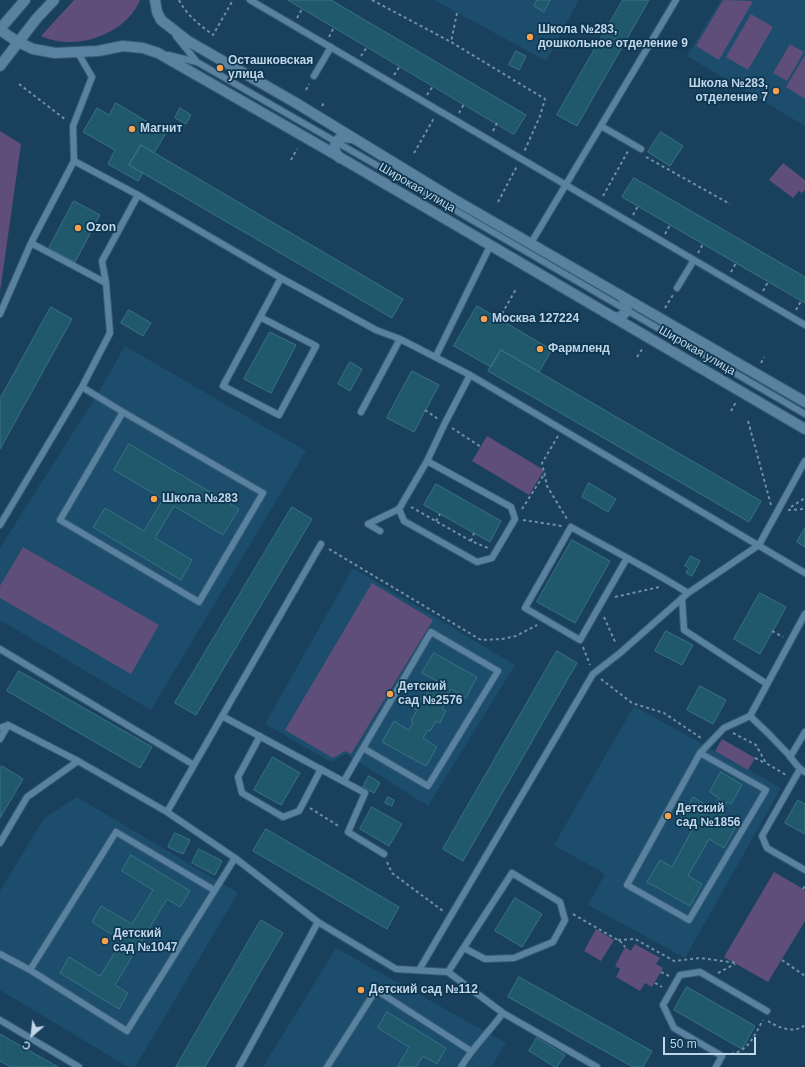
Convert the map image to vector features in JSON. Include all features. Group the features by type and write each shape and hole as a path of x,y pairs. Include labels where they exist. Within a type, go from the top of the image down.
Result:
{"main road":[{"path":"0,29 25,0"},
{"path":"0,66 37,18 54,0"},
{"name":"Широкая улица","path":"155,0 157,12 161,20 188,41 296,103 455,200 805,402"},
{"name":"Широкая улица","path":"0,29 18,42 33,49 48,52 78,53 123,46 143,48 158,53 805,429"},
{"path":"340,158 335,151 336,142 343,137 352,138"},
{"path":"611,316 619,318 627,311 627,304 622,297"}],"lane":[{"path":"250,0 805,325"},
{"path":"531,244 676,0"},
{"name":"Широкая улица","path":"168,26 198,62 805,414"},
{"path":"314,76 331,47"},
{"path":"0,314 2,305 31,243 74,161 73,126 92,77 78,53"},
{"path":"158,53 198,62"},
{"path":"602,126 640,149"},
{"path":"74,161 138,194 281,278 376,330 400,339 436,356 470,375 805,573"},
{"path":"0,525 82,386 110,333 106,283 102,261 138,194"},
{"path":"31,243 106,283"},
{"path":"436,356 490,246"},
{"path":"677,288 694,260"},
{"path":"260,317 316,346 279,415 223,386 260,317 281,278"},
{"path":"361,412 400,339"},
{"path":"380,531 368,524 399,509 427,461 470,375"},
{"path":"82,386 123,412 263,493 200,602 60,520 123,412"},
{"path":"399,509 404,521 478,562 492,558 515,519 511,507 427,461"},
{"path":"419,970 593,674 620,654 688,593 759,545 805,461"},
{"path":"627,558 580,640 525,608 571,527 674,584 688,593"},
{"path":"167,812 321,544"},
{"path":"682,598 684,630 767,684"},
{"path":"700,753 766,790 689,920 627,885 700,753 724,728 750,716 805,614"},
{"path":"344,781 363,748 431,632 498,671 428,786 363,748"},
{"path":"0,649 194,765"},
{"path":"222,716 365,793 348,832 384,854"},
{"path":"750,716 802,771 794,780 762,836 768,848 805,870"},
{"path":"0,739 8,725"},
{"path":"0,728 8,725 78,761 167,812 235,858 318,922 396,969 448,972 503,1013 594,1066"},
{"path":"790,757 805,732"},
{"path":"260,736 238,777 242,793 284,817 299,812 322,769"},
{"path":"0,843 27,797 78,761"},
{"path":"30,970 116,832 214,890"},
{"path":"0,954 30,970 127,1031 235,858"},
{"path":"448,972 512,872 560,902 565,920 553,942 514,958 485,959 464,948"},
{"path":"239,1067 318,922"},
{"path":"716,1067 722,1056 674,1028 663,1004 680,975 700,972 767,1011"},
{"path":"327,1067 376,990 471,1051"},
{"path":"461,1067 471,1051 488,1033 503,1013"},
{"path":"0,1020 79,1067"}],"path":[{"path":"179,0 185,11 197,23 213,35 233,0"},
{"path":"372,0 451,42 545,99 540,116 521,159 498,202"},
{"path":"451,42 457,13"},
{"path":"19,84 73,126"},
{"path":"322,107 325,101"},
{"path":"414,153 439,110"},
{"path":"598,204 632,144"},
{"path":"640,149 645,156 730,204"},
{"path":"291,160 297,150"},
{"path":"499,319 516,289"},
{"path":"665,308 669,302"},
{"path":"637,357 643,348"},
{"path":"760,364 764,357"},
{"path":"731,412 736,402"},
{"path":"748,421 775,517"},
{"path":"562,429 542,463 547,486 571,527"},
{"path":"545,473 515,519 571,527"},
{"path":"786,510 805,509"},
{"path":"436,521 440,514"},
{"path":"471,541 474,534"},
{"path":"321,544 481,640 502,639 516,636 547,620"},
{"path":"603,599 674,584"},
{"path":"599,607 620,654"},
{"path":"772,631 790,641"},
{"path":"623,695 632,703 664,713 709,743"},
{"path":"724,728 756,745 766,764"},
{"path":"755,758 794,780"},
{"path":"303,803 348,832"},
{"path":"384,854 392,873 450,917"},
{"path":"562,908 618,940 625,947"},
{"path":"618,940 635,939 674,961 700,958 737,964 710,977"},
{"path":"782,960 805,976"},
{"path":"722,1056 738,1053 748,1046 767,1011"},
{"path":"773,1024 785,1029 800,1029 805,1025"}],"shaded area":[{"path":"74,0 140,0 133,12 123,23 98,37 83,41 68,42 41,36"},
{"name":"Школа №283, дошкольное отделение 9","path":"434,0 579,0 546,61"},
{"name":"Школа №283, отделение 7","path":"721,0 805,0 805,126 687,56"},
{"path":"723,0 753,1 719,60 696,46"},
{"path":"751,14 773,27 748,70 726,57"},
{"path":"790,44 804,52 787,81 773,73"},
{"path":"805,55 805,99 786,87"},
{"path":"0,131 21,144 0,292"},
{"path":"783,163 805,180 805,190 802,193 799,191 793,198 769,180"},
{"name":"Школа №283","path":"125,346 306,451 151,710 0,620 0,548 97,395"},
{"path":"487,436 544,470 529,495 472,461"},
{"path":"23,547 159,625 131,674 0,598 0,586"},
{"name":"Детский сад №2576","path":"353,568 515,665 428,806 346,754 331,762 265,724"},
{"path":"372,583 433,620 351,754 345,751 333,758 285,730"},
{"name":"Детский сад №1856","path":"634,706 781,788 685,958 588,905 605,874 554,845"},
{"path":"722,739 755,758 748,770 715,751"},
{"name":"Детский сад №1047","path":"77,797 238,893 135,1067 128,1067 0,990 0,891 44,818"},
{"path":"774,872 805,890 805,921 768,982 724,957"},
{"path":"596,929 614,940 601,961 584,951"},
{"path":"635,944 660,958 656,964 663,968 652,987 645,983 640,991 616,977 620,969 615,966 625,947 631,951"},
{"name":"Детский сад №112","path":"336,948 506,1043 491,1067 263,1067"}],"building":[{"path":"288,0 331,0 526,115 514,134"},
{"path":"537,0 550,0 544,12 534,6"},
{"path":"623,0 649,0 577,126 557,115"},
{"path":"516,51 526,56 519,70 509,65"},
{"path":"116,103 166,133 154,153 141,145 129,165 143,173 138,181 108,164 115,150 83,132 97,108 109,115"},
{"path":"180,108 191,115 186,124 175,118"},
{"path":"661,132 683,146 670,166 648,152"},
{"path":"141,145 403,299 392,318 129,165"},
{"path":"634,178 805,277 805,303 622,197"},
{"path":"74,201 100,215 75,262 49,248"},
{"path":"477,306 552,350 539,372 501,350 491,367 454,346"},
{"path":"51,307 72,319 0,449 0,399"},
{"path":"129,310 151,323 143,336 121,323"},
{"path":"270,332 296,345 271,393 244,379"},
{"path":"501,350 761,501 749,522 488,371"},
{"path":"350,362 362,369 350,391 338,384"},
{"path":"412,371 439,385 414,432 387,418"},
{"path":"129,444 239,509 223,535 174,506 155,538 192,560 181,580 93,527 105,508 144,531 163,499 114,470"},
{"path":"589,483 616,499 608,512 582,497"},
{"path":"436,484 501,521 490,542 424,505"},
{"path":"292,507 312,519 196,715 175,703"},
{"path":"805,528 805,547 797,542"},
{"path":"572,540 610,561 575,623 537,602"},
{"path":"691,556 700,561 692,576 686,573 689,568 685,566"},
{"path":"760,593 786,607 760,654 734,639"},
{"path":"666,631 693,645 682,665 655,651"},
{"path":"557,651 577,663 463,861 443,849"},
{"path":"434,653 477,677 466,698 451,689 446,698 448,699 442,709 446,711 440,723 436,721 430,731 428,730 423,738 437,747 426,766 382,742 394,721 409,730 413,722 411,720 417,710 413,708 419,697 423,700 429,689 432,690 437,681 422,673"},
{"path":"19,671 152,747 140,768 7,691"},
{"path":"700,686 726,700 713,724 687,710"},
{"path":"273,757 300,773 281,805 254,790"},
{"path":"2,766 23,779 0,818 0,769"},
{"path":"721,772 742,785 731,804 727,802 721,813 738,823 724,848 709,839 688,876 702,884 690,906 647,882 660,860 672,867 692,830 679,822 693,797 713,809 719,798 710,792"},
{"path":"369,776 380,783 374,793 363,787"},
{"path":"388,797 394,800 392,806 385,803"},
{"path":"798,800 805,804 805,834 785,823"},
{"path":"372,807 402,824 389,846 360,829"},
{"path":"266,829 399,907 387,929 253,851"},
{"path":"175,833 190,840 183,854 168,847"},
{"path":"199,849 222,861 215,875 192,863"},
{"path":"131,855 190,891 180,907 167,899 115,985 128,993 119,1009 60,973 69,957 100,976 122,941 92,922 101,906 132,924 153,890 122,871"},
{"path":"515,898 542,914 522,947 495,931"},
{"path":"261,920 283,933 205,1067 176,1067"},
{"path":"519,977 652,1051 643,1067 633,1067 508,997"},
{"path":"687,987 755,1026 742,1049 674,1010"},
{"path":"387,1012 446,1048 437,1064 423,1056 416,1067 397,1067 409,1047 378,1028"},
{"path":"0,1034 58,1067 11,1067 0,1061"},
{"path":"537,1038 565,1055 557,1067 529,1051"}],"place":[{"name":"Школа №283, дошкольное отделение 9","path":"530,37"},
{"name":"Осташковская улица","path":"220,68"},
{"name":"Школа №283, отделение 7","path":"776,91"},
{"name":"Магнит","path":"132,129"},
{"name":"Ozon","path":"78,228"},
{"name":"Москва 127224","path":"484,319"},
{"name":"Фармленд","path":"540,349"},
{"name":"Школа №283","path":"154,499"},
{"name":"Детский сад №2576","path":"390,694"},
{"name":"Детский сад №1856","path":"668,816"},
{"name":"Детский сад №1047","path":"105,941"},
{"name":"Детский сад №112","path":"361,990"}]}
